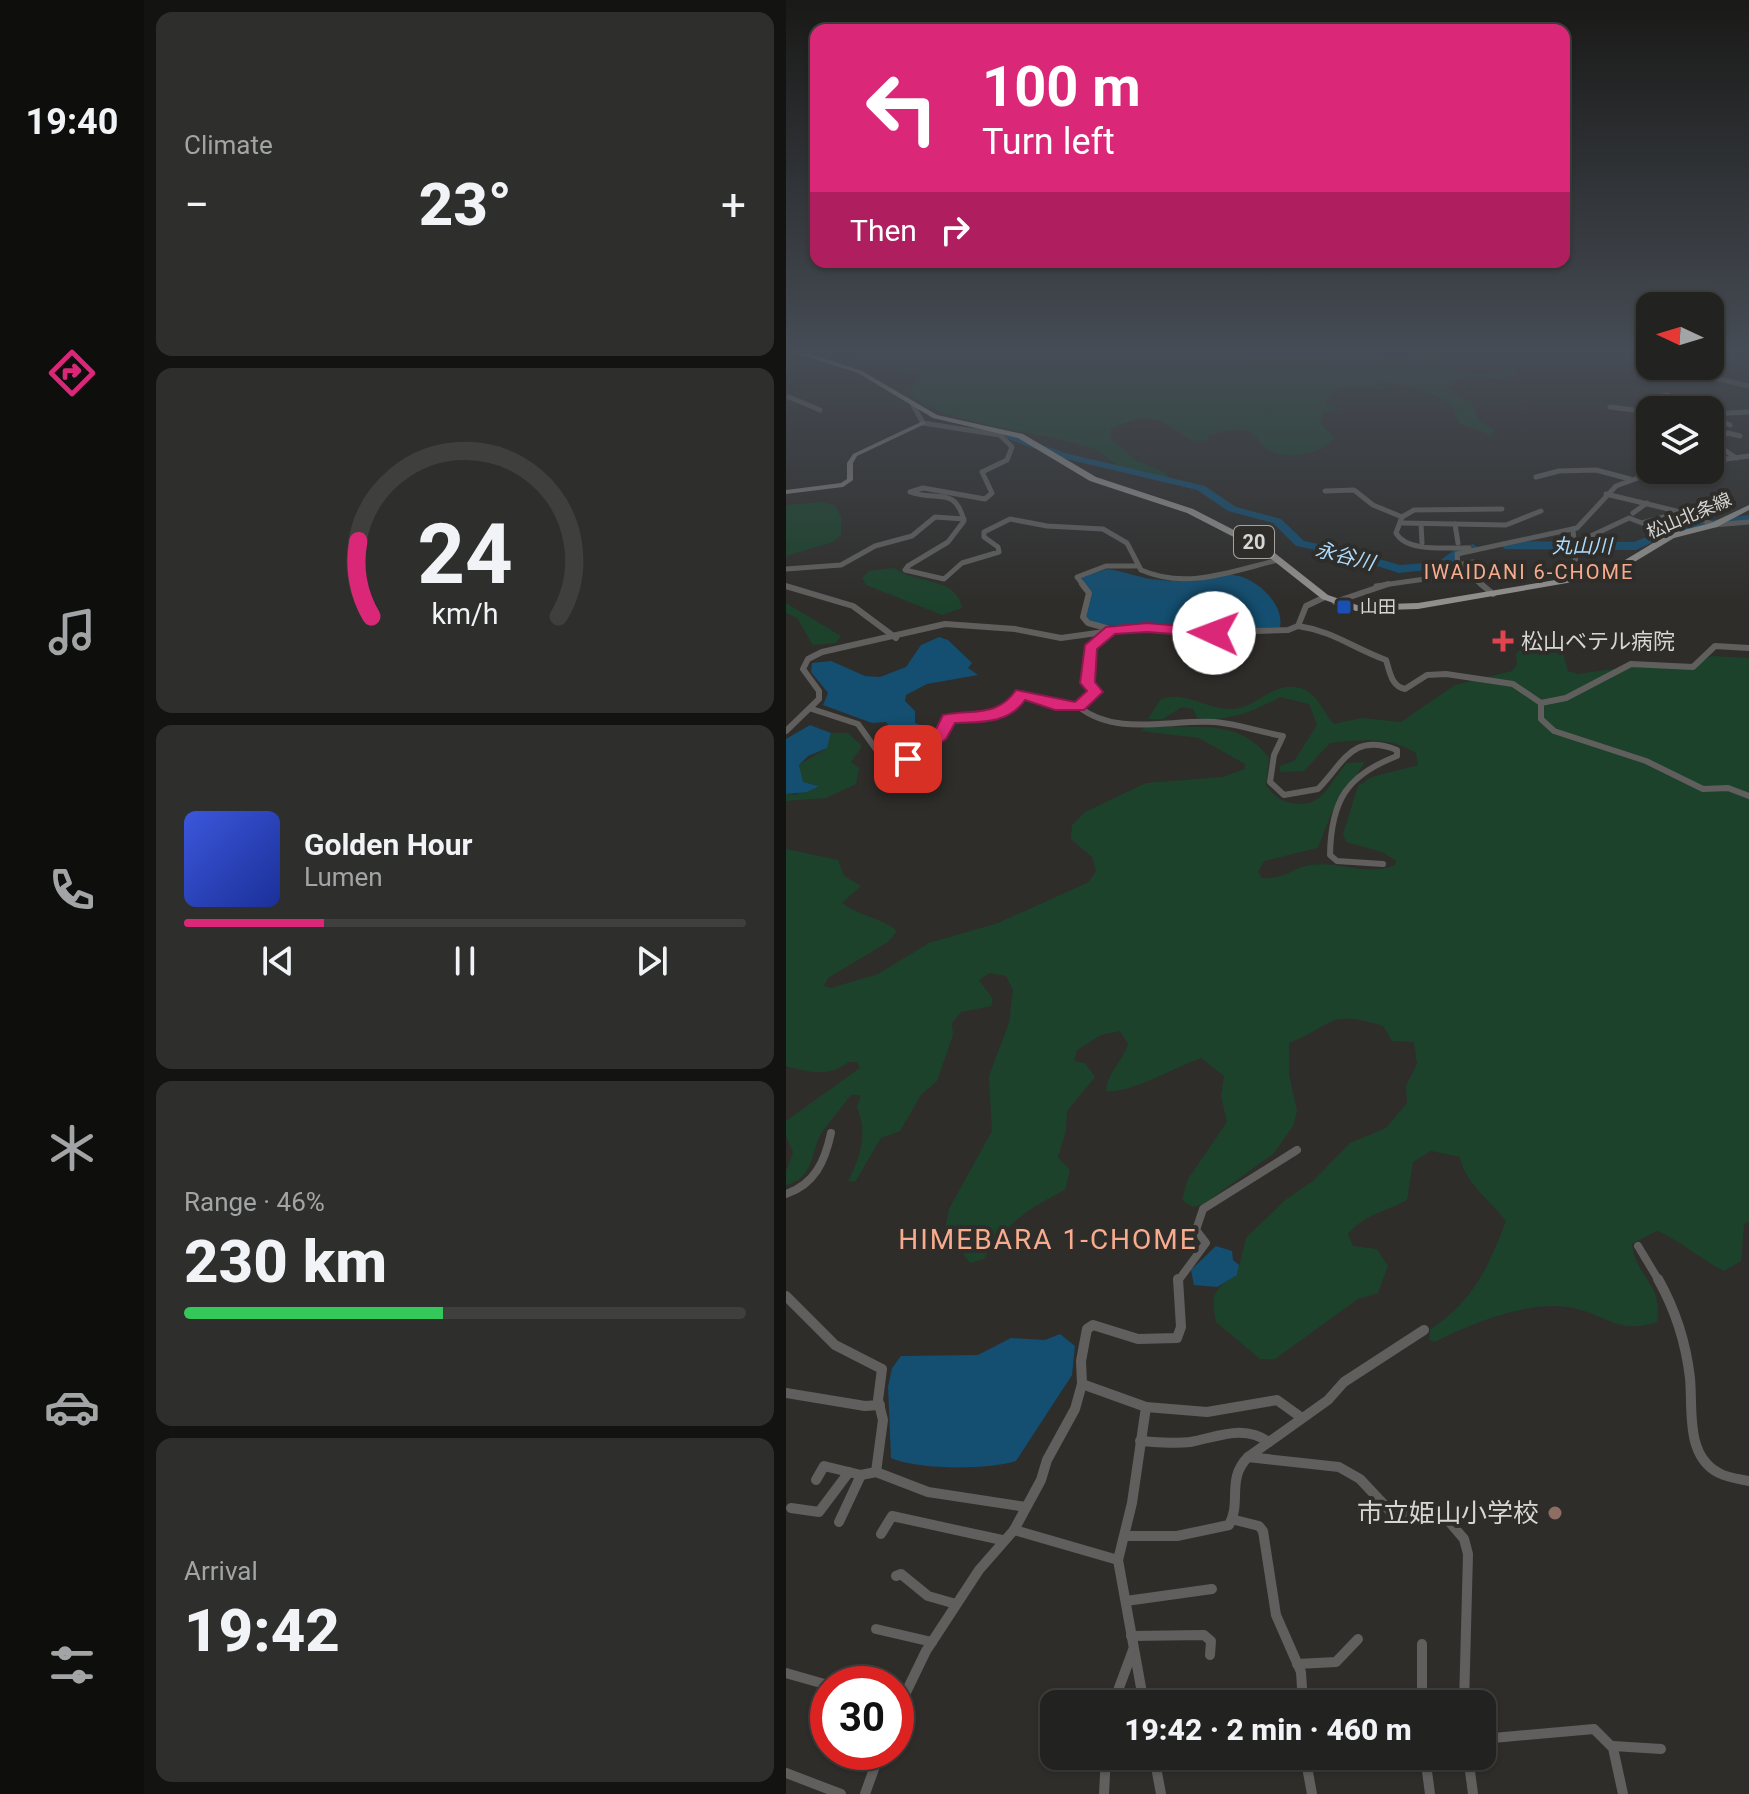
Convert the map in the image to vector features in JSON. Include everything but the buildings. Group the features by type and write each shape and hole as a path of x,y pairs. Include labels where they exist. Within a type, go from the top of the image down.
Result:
{"main road":[{"name":"松山北条線","path":"1021,437 1093,479 1190,511 1253,542 1325,597 1356,608 1387,610 1577,579 1612,570 1671,536 1714,525 1749,507"}],"street":[{"path":"786,492 843,485 850,480 850,463 855,455 894,437"},
{"path":"1002,437 1012,447 1007,460 982,472 992,493 985,499 923,488 910,492 953,499 960,506 964,519 962,527 948,542 908,566 906,571 940,580 952,576 962,563 993,556 999,552 998,547 984,537 984,532 1010,519 1110,532 1127,543 1138,566 1146,574 1181,579 1278,560"},
{"path":"1724,449 1736,458"},
{"path":"1724,459 1749,456"},
{"path":"1536,477 1545,472 1600,471 1632,480"},
{"path":"1493,594 1458,565 1455,557 1471,549 1573,529 1590,518 1606,494 1636,479"},
{"path":"1325,491 1354,490 1373,505 1402,520 1421,524 1506,525 1541,511"},
{"path":"1606,494 1680,511 1714,525 1749,522"},
{"path":"1633,513 1655,497"},
{"path":"1471,549 1408,544 1396,533 1402,520 1414,510 1502,509"},
{"path":"1576,543 1629,518 1642,523 1680,511"},
{"path":"786,569 836,567 859,558 872,548 916,534 935,517 964,519"},
{"path":"1421,524 1422,543"},
{"path":"1455,524 1458,543"},
{"path":"1491,525 1493,537"},
{"path":"1573,529 1577,579"},
{"path":"1458,565 1473,562"},
{"path":"1111,630 1088,623 1083,617 1089,593 1077,577 1084,572 1121,564 1138,566"},
{"path":"1335,602 1378,585 1467,573"},
{"path":"786,586 853,606 896,638"},
{"path":"1298,626 1306,606 1325,597"},
{"path":"786,731 812,709 820,695 803,672 808,659 827,650 896,638 945,624 1015,629 1061,638 1147,628 1182,633 1288,630 1298,626 1327,630 1357,649 1386,660 1394,684 1400,688 1411,686 1427,675 1446,674 1513,684 1541,703 1565,700 1610,672 1632,664 1688,668 1697,665 1715,646 1749,648"},
{"path":"1079,707 1096,692 1087,683 1090,648 1111,630"},
{"path":"1182,633 1215,649 1234,645 1251,632"},
{"path":"812,709 862,725 875,739 885,762 895,763 908,759 935,740 944,732 949,719 992,716 1013,706 1021,693 1055,705 1079,707 1102,720 1168,726 1207,722 1283,736 1274,755 1270,782 1284,795 1318,789 1337,762 1352,750 1376,745 1392,747 1397,750 1397,756 1367,768 1355,777 1335,815 1329,845 1330,855 1337,861 1383,864"},
{"path":"1541,703 1541,719 1554,731 1646,761 1703,789 1728,788 1749,796"},
{"path":"786,1194 809,1184 819,1171 831,1133"},
{"path":"914,1675 956,1604 1003,1540 1014,1530 1070,1420 1082,1384 1081,1361 1090,1326 1138,1339 1177,1338 1181,1327 1178,1279 1206,1243 1196,1230 1203,1209 1297,1150"},
{"path":"1638,1246 1663,1288 1679,1325 1690,1378 1691,1428 1702,1456 1718,1473 1749,1481"},
{"path":"786,1296 835,1345 882,1369 880,1405 883,1420 876,1472"},
{"path":"1235,1520 1234,1475 1248,1457 1328,1400 1344,1382 1424,1330"},
{"path":"1082,1384 1146,1407 1207,1412 1277,1400 1302,1418"},
{"path":"786,1393 880,1405"},
{"path":"1141,1690 1118,1560 1125,1536 1146,1407"},
{"path":"1140,1441 1178,1443 1236,1432 1252,1433 1269,1442"},
{"path":"1248,1457 1339,1467 1360,1479 1390,1511 1447,1519 1464,1539 1468,1554 1464,1690"},
{"path":"816,1480 824,1466 855,1474 876,1472 892,1481 981,1502 1026,1507"},
{"path":"791,1508 819,1512 855,1474"},
{"path":"839,1522 855,1474"},
{"path":"881,1534 892,1516 974,1537 1003,1540"},
{"path":"1125,1536 1177,1536 1229,1525 1235,1520"},
{"path":"1235,1520 1259,1526 1263,1531 1276,1615 1297,1664 1301,1690"},
{"path":"1014,1530 1118,1560"},
{"path":"896,1576 906,1576 928,1596 956,1604"},
{"path":"1126,1601 1212,1589"},
{"path":"876,1629 932,1642"},
{"path":"1131,1636 1204,1635 1211,1641 1210,1655"},
{"path":"1297,1664 1336,1662 1358,1639"},
{"path":"1422,1644 1422,1690"},
{"path":"1118,1690 1133,1650"},
{"path":"786,1673 810,1680"},
{"path":"1496,1737 1584,1728 1603,1733 1613,1746 1623,1794"},
{"path":"1613,1746 1661,1749"},
{"path":"865,1794 874,1770"},
{"path":"1104,1794 1105,1770"},
{"path":"1157,1770 1161,1794"},
{"path":"1308,1770 1312,1794"},
{"path":"1427,1770 1430,1794"},
{"path":"1470,1770 1473,1794"},
{"path":"786,1773 806,1777 821,1791 841,1794"}],"green space":[{"path":"1046,437 1110,437 1135,460 1166,473 1168,477 1121,467 1099,452"},
{"path":"1187,437 1208,437 1207,440 1196,441"},
{"path":"1256,437 1334,438 1320,449 1301,455 1281,454 1264,447"},
{"path":"822,502 835,505 841,517 841,535 833,542 786,556 786,505"},
{"path":"895,568 944,586 959,598 962,608 942,615 866,585 862,578 869,571"},
{"path":"786,603 841,636 836,643 813,645 797,618 786,613"},
{"path":"1556,646 1562,650 1568,671 1577,674 1636,666 1688,665 1712,656 1749,658 1749,1222 1744,1224 1741,1261 1724,1271 1657,1231 1632,1244 1639,1266 1656,1298 1657,1322 1643,1326 1621,1325 1567,1307 1534,1307 1465,1328 1435,1342 1429,1340 1430,1330 1457,1307 1477,1282 1493,1254 1506,1221 1467,1175 1460,1157 1431,1151 1413,1162 1407,1200 1368,1217 1348,1234 1353,1246 1377,1249 1388,1266 1378,1293 1358,1299 1275,1359 1260,1359 1216,1322 1214,1299 1218,1289 1237,1275 1246,1238 1284,1201 1314,1180 1350,1143 1386,1128 1407,1103 1406,1086 1417,1064 1414,1042 1392,1041 1383,1026 1365,1021 1333,1021 1289,1043 1289,1074 1297,1111 1293,1126 1274,1153 1204,1204 1193,1207 1182,1200 1188,1179 1227,1122 1221,1096 1224,1076 1201,1058 1140,1084 1106,1091 1128,1044 1120,1031 1101,1035 1077,1050 1074,1061 1085,1063 1095,1077 1067,1111 1066,1131 1058,1157 1070,1170 1065,1190 1019,1218 1000,1236 984,1259 970,1263 945,1228 949,1209 992,1131 989,1076 1009,1023 1013,990 1006,976 990,973 979,980 993,999 991,1006 961,1012 952,1023 953,1035 937,1081 921,1095 900,1131 881,1138 855,1182 848,1181 862,1145 862,1126 857,1107 861,1095 851,1095 823,1131 807,1170 796,1181 786,1185 786,1171 793,1152 786,1136 786,1121 860,1068 857,1062 848,1062 826,1072 786,1066 786,849 838,860 844,876 861,886 842,903 897,931 888,942 828,978 824,986 831,988 878,974 929,943 998,923 1089,882 1096,871 1092,857 1071,839 1072,825 1085,812 1146,783 1223,777 1245,769 1245,764 1199,738 1141,731 1147,726 1213,728 1243,736 1269,758 1266,785 1277,797 1291,803 1311,803 1324,793 1347,763 1365,762 1331,814 1318,848 1264,861 1258,872 1262,878 1270,878 1322,864 1374,870 1385,868 1395,865 1396,861 1382,852 1346,842 1343,834 1358,786 1372,777 1418,765 1416,753 1385,742 1330,743 1304,771 1280,772 1280,766 1294,761 1317,725 1309,704 1280,697 1250,711 1218,719 1197,718 1193,709 1182,707 1163,719 1148,719 1160,700 1187,698 1232,709 1249,705 1278,689 1295,687 1309,692 1334,724 1361,718 1401,722 1455,685 1512,671 1517,664 1516,654 1522,648"},
{"path":"831,733 848,733 862,746 851,762 859,768 856,784 826,798 786,801 786,794 795,795 817,785 802,782 799,765 827,748"}],"water":[{"path":"1107,569 1171,581 1229,575 1248,579 1265,592 1278,609 1280,627 1242,629 1237,638 1211,647 1187,635 1185,630 1095,624 1085,616 1091,597 1080,577"},
{"path":"939,637 948,640 972,663 968,668 978,675 927,684 906,695 905,701 915,711 915,723 920,725 916,731 886,735 890,727 886,722 872,723 823,705 828,693 811,672 812,663 831,661 865,676 880,677 906,667 921,645"},
{"path":"810,725 831,733 827,748 808,756 799,765 803,782 819,786 807,792 786,794 786,739"},
{"path":"1216,1246 1232,1251 1233,1260 1239,1265 1237,1275 1217,1287 1194,1285 1191,1270"},
{"path":"1060,1334 1075,1346 1072,1375 1016,1461 954,1467 918,1465 891,1458 888,1387 892,1368 901,1356 978,1355 1011,1338 1045,1340"}],"waterway":[{"name":"永谷川","path":"1011,437 1062,455 1201,488 1232,509 1277,521 1300,544 1344,552 1399,569 1441,565 1461,550 1473,548"},
{"name":"丸山川","path":"1505,545 1636,546 1654,538 1657,531 1749,518"}],"place":[{"name":"山田","path":"1344,607"},
{"name":"松山ベテル病院","path":"1503,641"},
{"name":"市立姫山小学校","path":"1555,1513"}],"district":[{"name":"IWAIDANI 6-CHOME","path":"1529,572"},
{"name":"HIMEBARA 1-CHOME","path":"1048,1239"}],"route":[{"path":"908,759 941,735 949,719 992,716 1013,706 1021,693 1029,693 1055,705 1079,707 1096,692 1087,683 1090,648 1111,630 1147,628 1214,633"}]}
